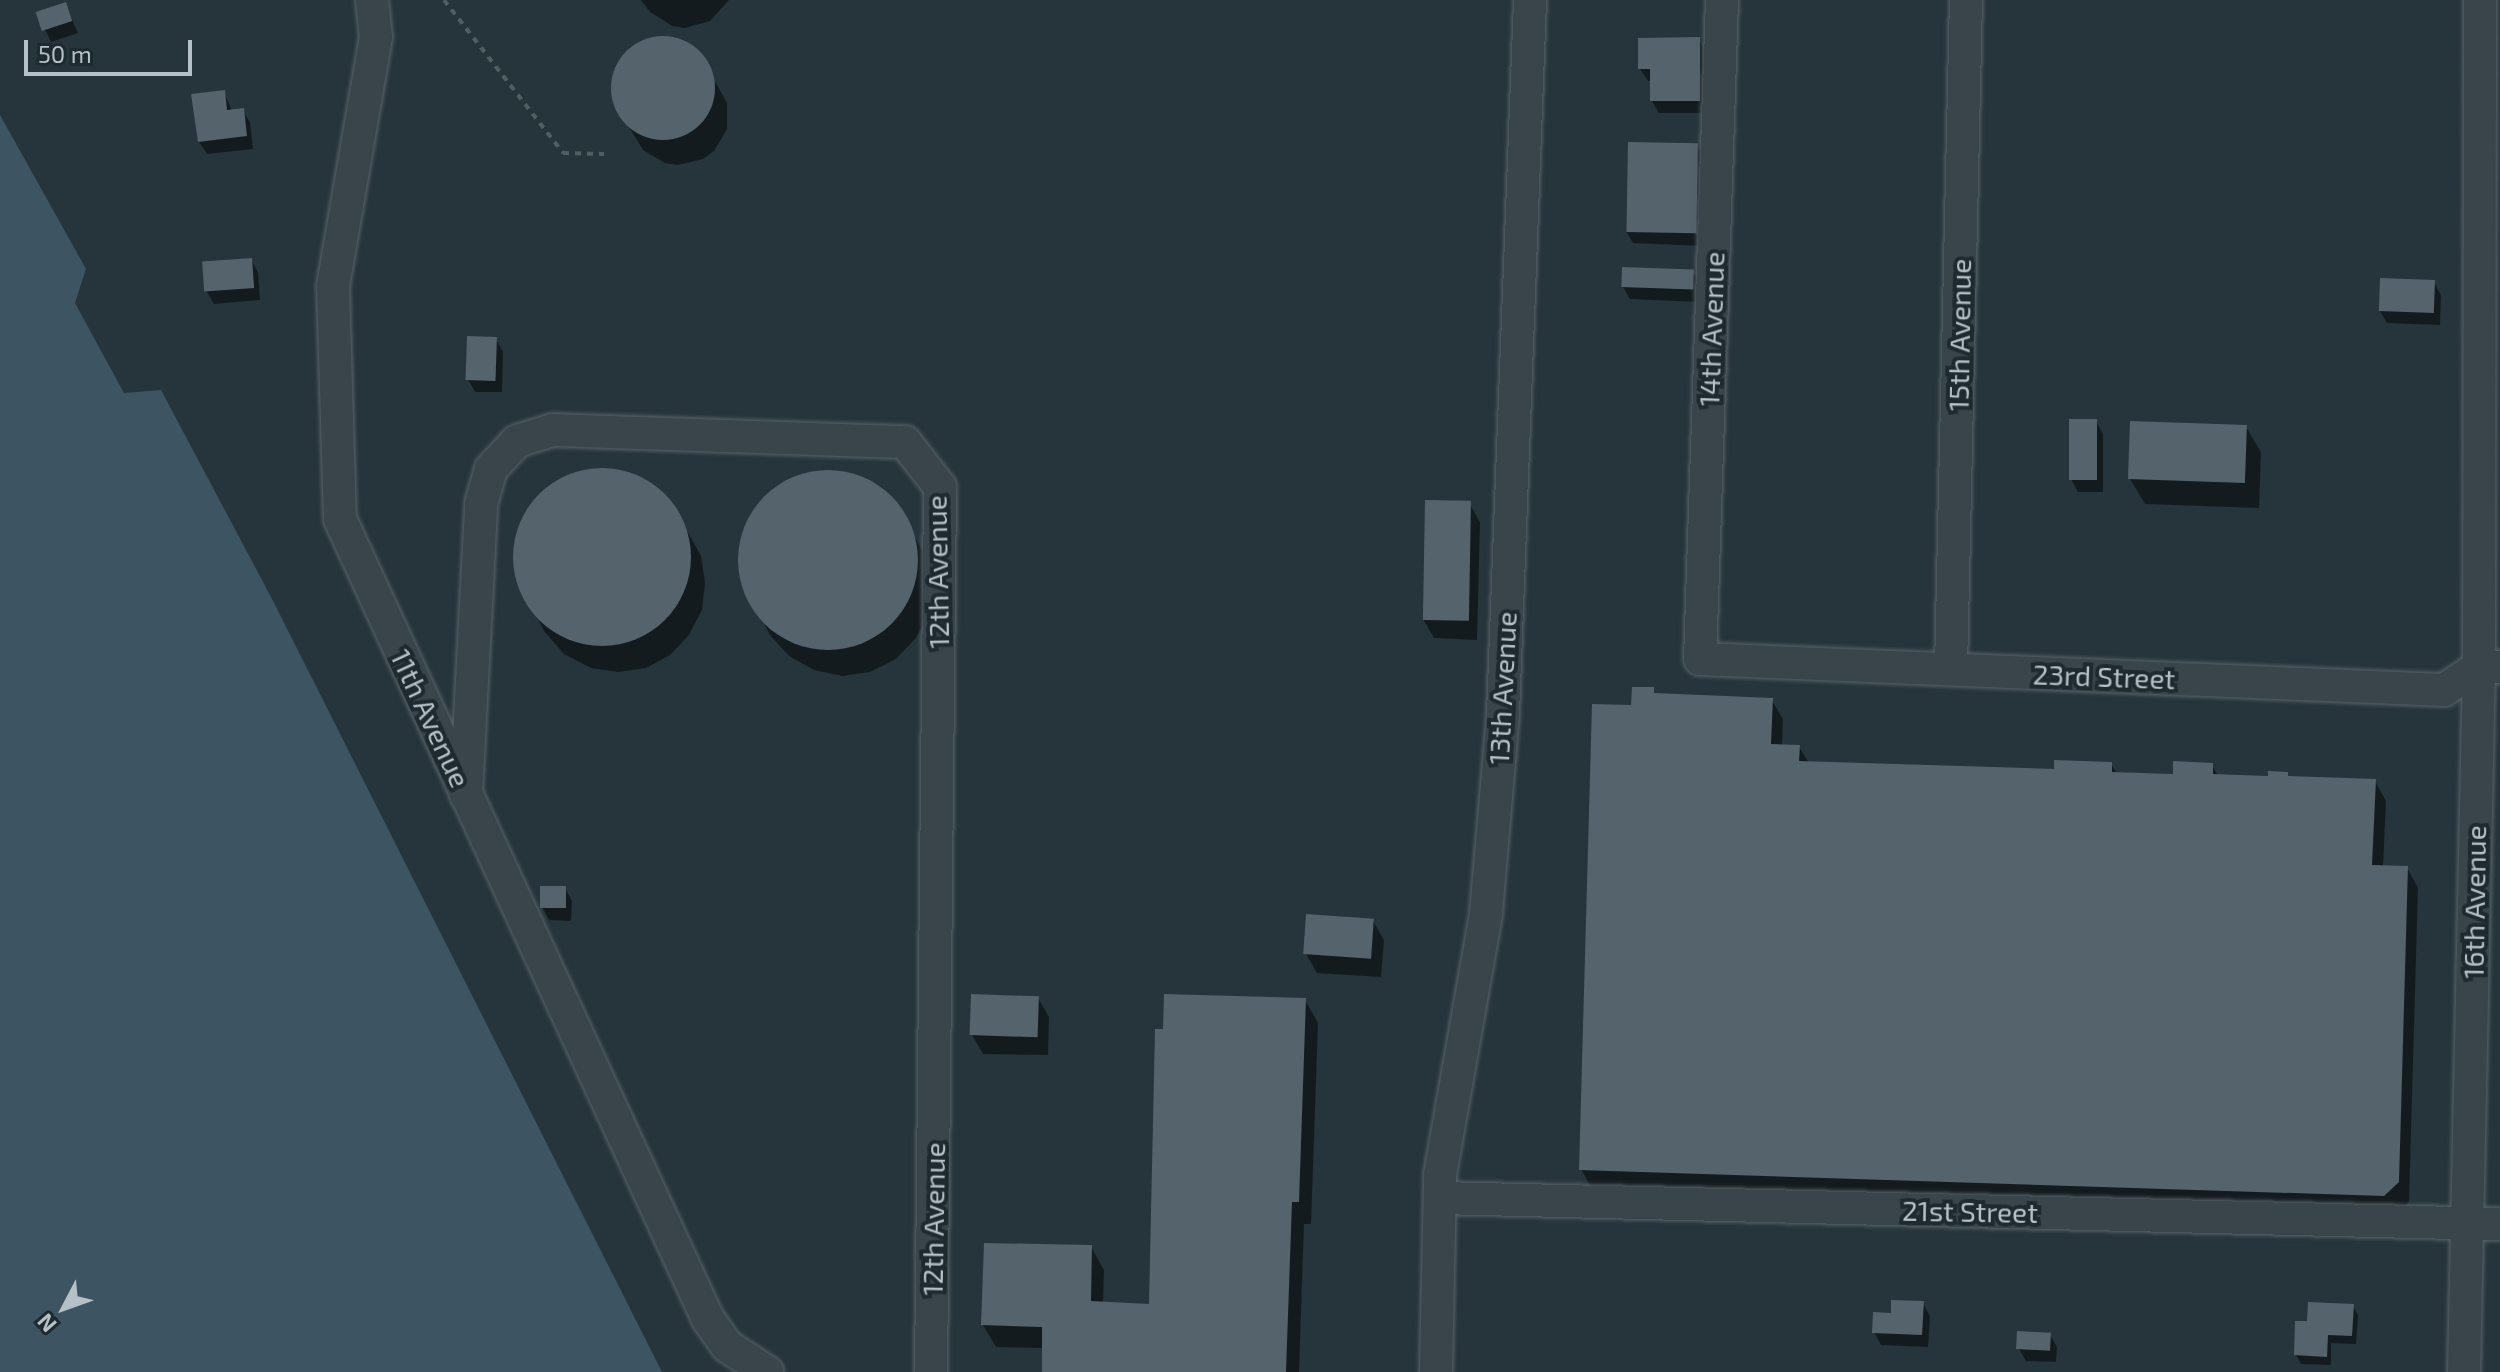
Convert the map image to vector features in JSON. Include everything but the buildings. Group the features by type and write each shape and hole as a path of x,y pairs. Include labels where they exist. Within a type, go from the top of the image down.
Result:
{"lane":[{"name":"11th Avenue","path":"372,0 376,37 333,286 340,519 708,1319 727,1346 767,1372"},
{"name":"13th Avenue","path":"1436,1372 1440,1175 1486,913 1503,714 1530,0"},
{"name":"14th Avenue","path":"1700,659 1722,0"},
{"name":"15th Avenue","path":"1951,669 1966,0"},
{"name":"16th Avenue","path":"2464,1372 2484,1223 2490,667 2490,43 2480,0"},
{"name":"12th Avenue","path":"466,795 481,504 491,469 517,441 553,430 905,442 940,487 931,1372"},
{"name":"23rd Street","path":"1700,659 2444,690 2490,667"},
{"name":"21st Street","path":"1440,1198 2484,1223"}],"path":[{"path":"444,0 563,153 604,154"}],"water":[{"path":"0,115 86,269 75,303 124,393 161,390 271,597 662,1372 0,1372"}]}
